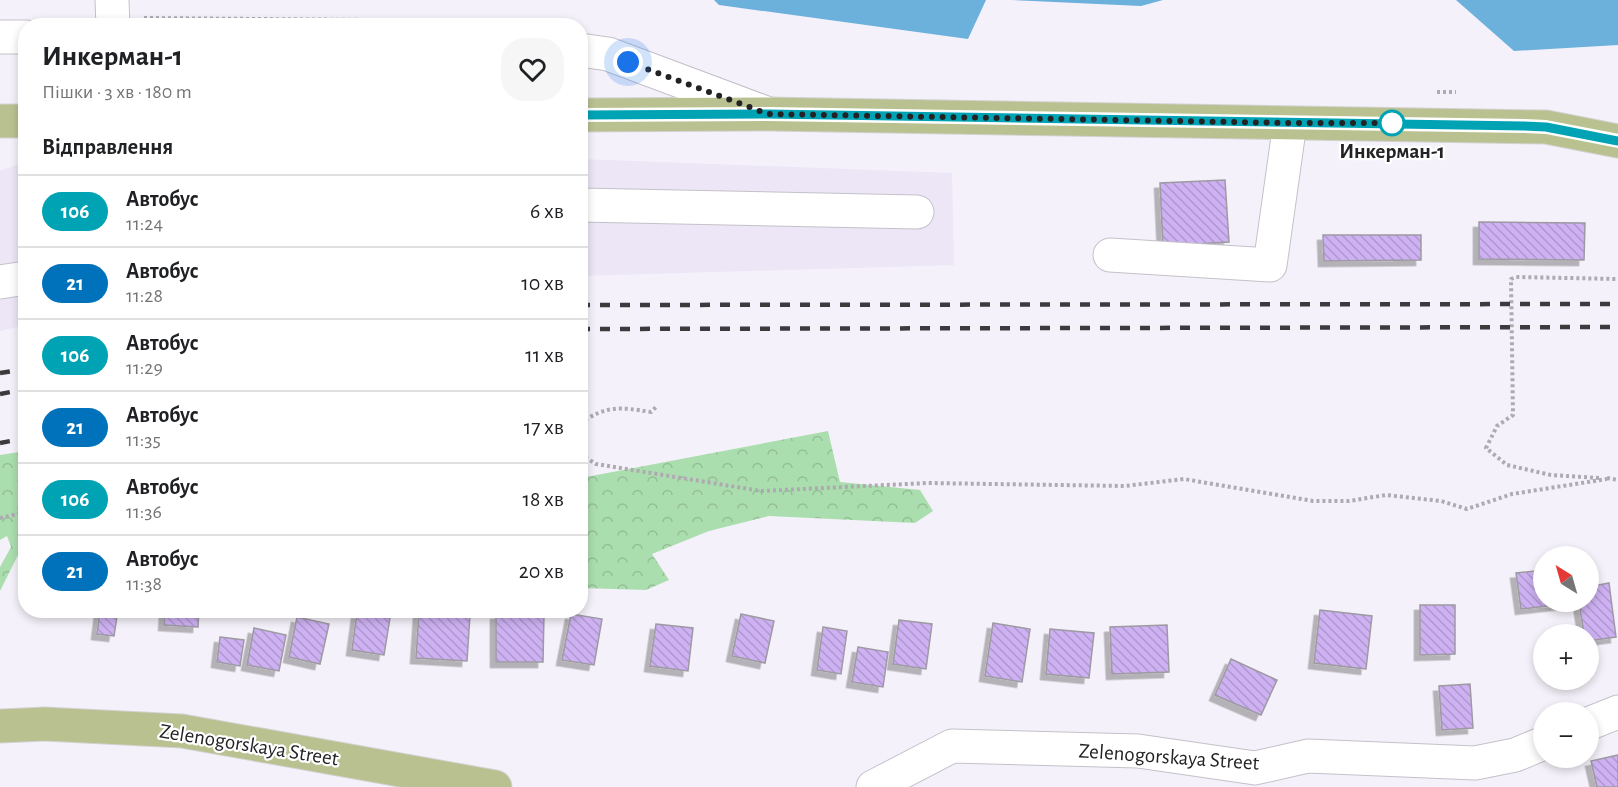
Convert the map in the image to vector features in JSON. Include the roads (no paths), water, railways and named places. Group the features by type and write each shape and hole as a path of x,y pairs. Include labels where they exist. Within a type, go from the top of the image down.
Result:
{"main road":[{"path":"588,115 768,114 1546,127 1618,141"},
{"path":"0,121 18,121"},
{"name":"Zelenogorskaya Street","path":"0,726 45,724 182,731 495,787"}],"street":[{"path":"0,37 18,37"},
{"path":"588,51 608,54 768,114"},
{"path":"1110,255 1270,265 1290,123"},
{"path":"588,205 917,212"},
{"path":"0,282 18,279"},
{"path":"1599,720 1618,712"},
{"name":"Zelenogorskaya Street","path":"873,787 952,746 1138,751 1255,768 1308,756 1475,763 1515,755 1533,748"}],"water":[{"path":"714,0 986,0 968,39 719,5"},
{"path":"1011,0 1163,0 1141,6"},
{"path":"1456,0 1618,0 1618,45 1514,51"}],"railway":[{"path":"588,305 1618,304"},
{"path":"588,329 1618,327"},
{"path":"0,373 18,370"},
{"path":"0,394 18,391"},
{"path":"0,443 18,440"}],"place":[{"name":"Инкерман-1","path":"1392,123"}]}
